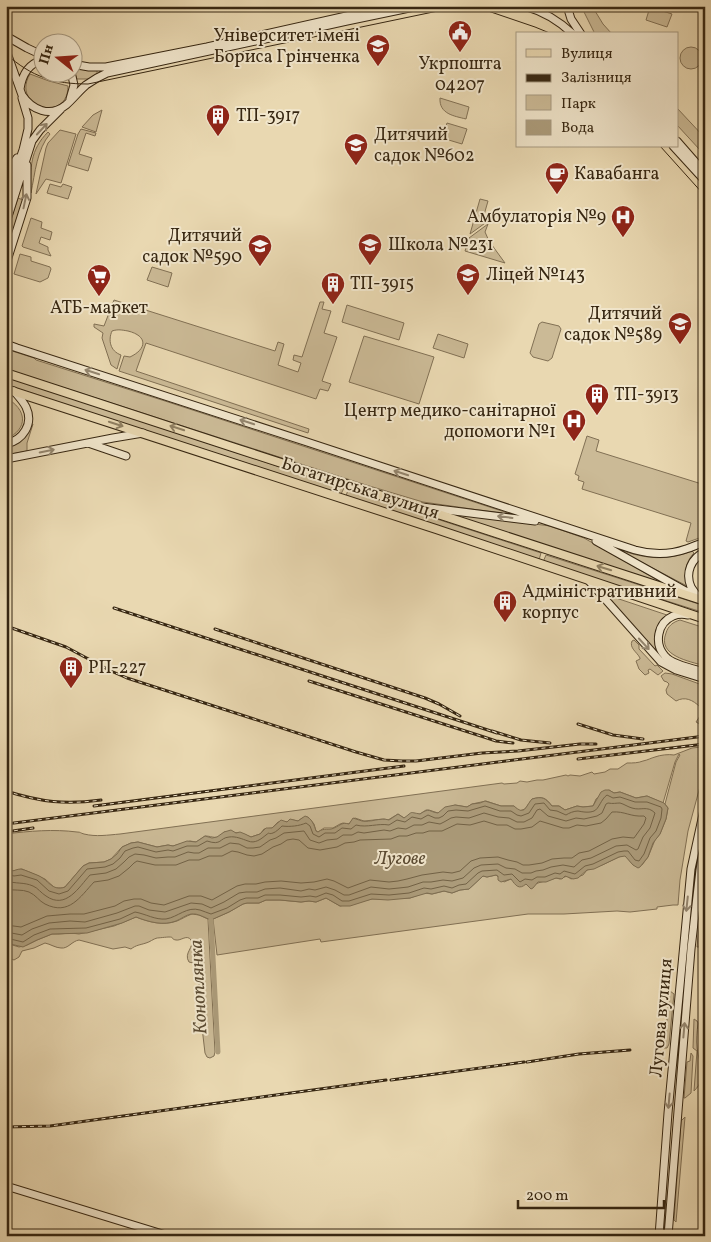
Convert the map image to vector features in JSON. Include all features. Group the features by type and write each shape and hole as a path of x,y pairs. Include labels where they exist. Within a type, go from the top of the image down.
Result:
{"main road":[{"path":"82,66 106,67 207,47 391,6"},
{"path":"6,223 32,142 37,134 88,84 98,77 107,73 419,6"},
{"path":"525,7 539,6"},
{"path":"566,6 572,20 581,32"},
{"path":"525,7 556,20 571,32"},
{"path":"6,36 32,50"},
{"path":"6,50 21,92 28,121 23,150 6,199"},
{"path":"32,65 26,70 23,77 21,92 30,105 37,109 53,111 67,104 72,94 73,82"},
{"path":"678,142 705,173"},
{"path":"675,148 705,181"},
{"path":"6,175 23,150"},
{"path":"6,264 26,198 27,157"},
{"name":"Богатирська вулиця","path":"6,344 635,550 656,554 676,552 705,542"},
{"name":"Богатирська вулиця","path":"6,373 702,600"},
{"path":"6,444 22,436 28,423 26,408 10,390"},
{"name":"Богатирська вулиця","path":"10,390 705,619"},
{"path":"6,459 144,433"},
{"path":"88,443 126,456"},
{"path":"413,506 553,523"},
{"name":"Богатирська вулиця","path":"582,533 702,600"},
{"path":"702,600 691,588 689,578 693,560 705,552"},
{"path":"589,581 660,662 676,670 705,678"},
{"path":"693,615 681,614 671,617 662,628 657,640 663,655 667,659 705,672"},
{"name":"Лугова вулиця","path":"659,1236 668,1113 691,869 705,805"},
{"name":"Лугова вулиця","path":"668,1236 691,949 705,838"},
{"path":"6,1186 169,1236"}],"green space":[{"path":"581,6 592,6 610,32 594,32"},
{"path":"650,7 672,14 667,27 646,20"},
{"path":"687,47 695,47 702,54 702,62 695,69 687,69 680,62 680,54"},
{"path":"82,68 97,69 97,74 91,79 82,79"},
{"path":"30,74 32,75 32,82 53,82 68,86 66,98 59,105 51,108 42,107 33,102 28,95 26,86"},
{"path":"440,98 469,107 466,119 445,111 440,103"},
{"path":"678,109 705,138 705,144 700,150 678,126"},
{"path":"102,110 96,132 82,127 93,115"},
{"path":"447,123 467,129 462,144 442,138"},
{"path":"81,129 96,133 95,136 86,133 79,154 92,158 88,171 68,165"},
{"path":"60,130 76,134 61,183 46,179 36,194 46,148"},
{"path":"48,132 50,134 42,147 37,162 31,193 32,160 42,139"},
{"path":"50,184 61,187 63,184 72,187 68,199 47,193"},
{"path":"18,198 23,200 12,238 6,235"},
{"path":"480,199 488,201 484,215 488,221 470,234"},
{"path":"31,218 42,222 41,228 52,232 50,240 41,237 39,243 48,247 51,256 22,246"},
{"path":"488,224 485,232 489,241 505,263 465,251 469,238"},
{"path":"20,254 31,257 31,261 50,267 48,278 40,282 14,274"},
{"path":"152,267 172,273 168,287 147,280"},
{"path":"114,300 275,351 278,342 284,344 278,365 298,372 301,363 293,360 294,355 302,357 320,302 324,302 322,309 331,311 324,333 337,337 322,381 331,384 328,391 320,389 316,399 146,343 136,371 309,429 308,433 119,371 124,356 130,357 136,354 143,343 142,339 135,333 122,330 112,331 110,338 112,348 121,355 117,369 111,365 102,338 103,333 94,327 94,324 104,326"},
{"path":"347,305 404,323 399,340 342,322"},
{"path":"542,322 559,326 561,329 552,358 548,361 533,357 530,353 539,324"},
{"path":"438,334 468,344 464,358 433,348"},
{"path":"364,336 434,357 419,404 349,382"},
{"path":"6,349 514,515 423,502 6,369"},
{"path":"6,377 344,488 341,494 6,385"},
{"path":"6,398 21,413 22,425 19,430 6,439"},
{"path":"31,424 33,424 27,443 27,451 6,455 6,446 22,439"},
{"path":"587,436 599,440 596,451 705,485 705,536 688,542 686,541 691,523 582,489 584,482 578,480 579,476 575,474"},
{"path":"348,490 541,553 539,560 346,496"},
{"path":"444,512 550,526 584,538 668,586"},
{"path":"620,551 656,558 692,551 694,553 686,568 687,586"},
{"path":"546,555 705,606 705,613 543,562"},
{"path":"607,595 667,615 659,623 655,633 658,655"},
{"path":"680,620 705,628 705,666 676,656 666,647 664,641 667,631 671,625"},
{"path":"634,640 639,645 639,649 655,666 657,665 663,671 658,675 650,669 648,670 649,673 645,675 639,669 636,661 640,658 631,643"},
{"path":"665,673 705,686 705,727 696,722 700,716 700,707 686,699 676,701 667,694 666,690 669,684 661,676"},
{"path":"705,747 705,768 688,831 678,905 657,907 657,909 630,912 528,914 321,942 320,939 217,955 213,919 243,904 259,903 266,900 316,902 326,898 340,906 372,899 410,898 424,893 432,894 444,891 452,893 469,889 483,876 496,875 504,882 511,879 527,884 529,887 556,878 560,879 567,876 571,879 583,875 587,870 625,855 633,865 642,865 660,834 666,819 668,808 665,804 679,754 675,762 663,803 647,796 636,798 609,790 596,799 593,806 577,806 565,810 559,806 552,806 546,799 539,798 532,799 525,809 519,811 514,806 501,806 486,801 467,807 455,805 438,813 426,810 420,814 404,818 398,814 388,820 364,821 355,818 349,824 343,823 333,828 324,828 318,832 308,817 298,821 278,822 272,828 264,829 260,834 251,837 238,833 224,832 217,837 205,836 196,842 190,841 173,846 157,847 138,842 131,843 122,847 111,859 83,866 62,888 55,888 45,879 22,869 12,871 6,867 6,834 33,831 68,831 102,836 120,834 502,783 543,780 566,775 580,776 592,772 594,774 610,769 618,769 627,763 639,762 662,755 674,755 692,748"},
{"path":"705,870 705,916 699,947 697,947"},
{"path":"192,914 208,919 215,1052 214,1056 210,1058 205,1053 198,966 189,962 187,956 192,945 189,938 174,940 172,937 157,938 131,949 125,947 113,949 79,940 63,948 45,943 22,951 19,957 14,960 9,958 6,967 6,943 19,947 52,934 79,934 114,926 136,917 151,922 167,923 177,921"},
{"path":"670,991 674,994 669,1044 667,1048 664,1048"},
{"path":"694,1019 698,1023 697,1045 702,1075 699,1086 694,1091 697,1051 693,1048"},
{"path":"691,1053 693,1056 691,1093 684,1098 687,1062 690,1061"},
{"path":"685,1117 676,1222 674,1220 681,1121"}],"water":[{"name":"Лугове","path":"605,790 614,793 620,792 636,798 647,796 664,803 668,808 660,834 653,843 648,857 638,868 625,856 587,870 578,878 573,879 565,876 562,879 556,878 546,882 538,882 531,889 526,884 521,887 514,884 511,879 501,882 496,875 483,876 469,889 452,893 444,891 410,898 372,899 350,906 340,906 326,898 316,902 266,900 259,903 243,904 211,920 194,914 166,923 151,922 136,917 87,933 52,934 23,947 6,943 6,867 12,871 21,869 29,872 41,877 57,888 61,888 65,887 83,866 111,859 122,847 131,843 138,842 157,847 173,846 187,841 196,842 205,836 217,837 231,830 251,837 260,834 266,828 272,828 281,820 287,822 290,819 298,821 305,816 311,820 318,832 349,824 353,818 362,821 389,820 398,814 404,818 411,813 420,814 428,810 438,813 445,807 455,805 467,807 485,801 501,806 514,806 523,810 532,799 541,798 545,799 552,806 559,806 565,810 577,806 593,806 601,792"}],"waterway":[{"name":"Коноплянка","path":"211,920 218,1052"}],"tram line":[{"path":"6,54 34,74 44,78 65,83 88,84 462,6"},
{"path":"465,6 485,10 547,32"},
{"path":"662,148 705,196"}],"railway":[{"path":"114,608 497,733"},
{"path":"6,626 66,647 127,678 384,760 416,761 482,753 596,744"},
{"path":"215,629 425,698 460,716"},
{"path":"309,681 496,741 513,743"},
{"path":"578,724 613,735 643,739"},
{"path":"492,731 521,740 550,743"},
{"path":"6,824 705,736"},
{"path":"578,759 705,744"},
{"path":"94,806 404,766"},
{"path":"6,791 53,802 101,800"},
{"path":"6,832 33,828"},
{"path":"527,1062 579,1054 630,1050"},
{"path":"391,1080 524,1062"},
{"path":"6,1127 50,1126 386,1080"}],"place":[{"name":"Укрпошта 04207","path":"460,53"},
{"name":"Університет імені Бориса Грінченка","path":"378,67"},
{"name":"ТП-3917","path":"218,137"},
{"name":"Дитячий садок №602","path":"356,166"},
{"name":"Кавабанга","path":"557,195"},
{"name":"Амбулаторія №9","path":"623,238"},
{"name":"Школа №231","path":"370,266"},
{"name":"Дитячий садок №590","path":"260,267"},
{"name":"Ліцей №143","path":"468,296"},
{"name":"АТБ-маркет","path":"99,297"},
{"name":"ТП-3915","path":"333,305"},
{"name":"Дитячий садок №589","path":"680,345"},
{"name":"ТП-3913","path":"597,416"},
{"name":"Центр медико-санітарної допомоги №1","path":"574,442"},
{"name":"Адміністративний корпус","path":"505,623"},
{"name":"РП-227","path":"71,689"}]}
